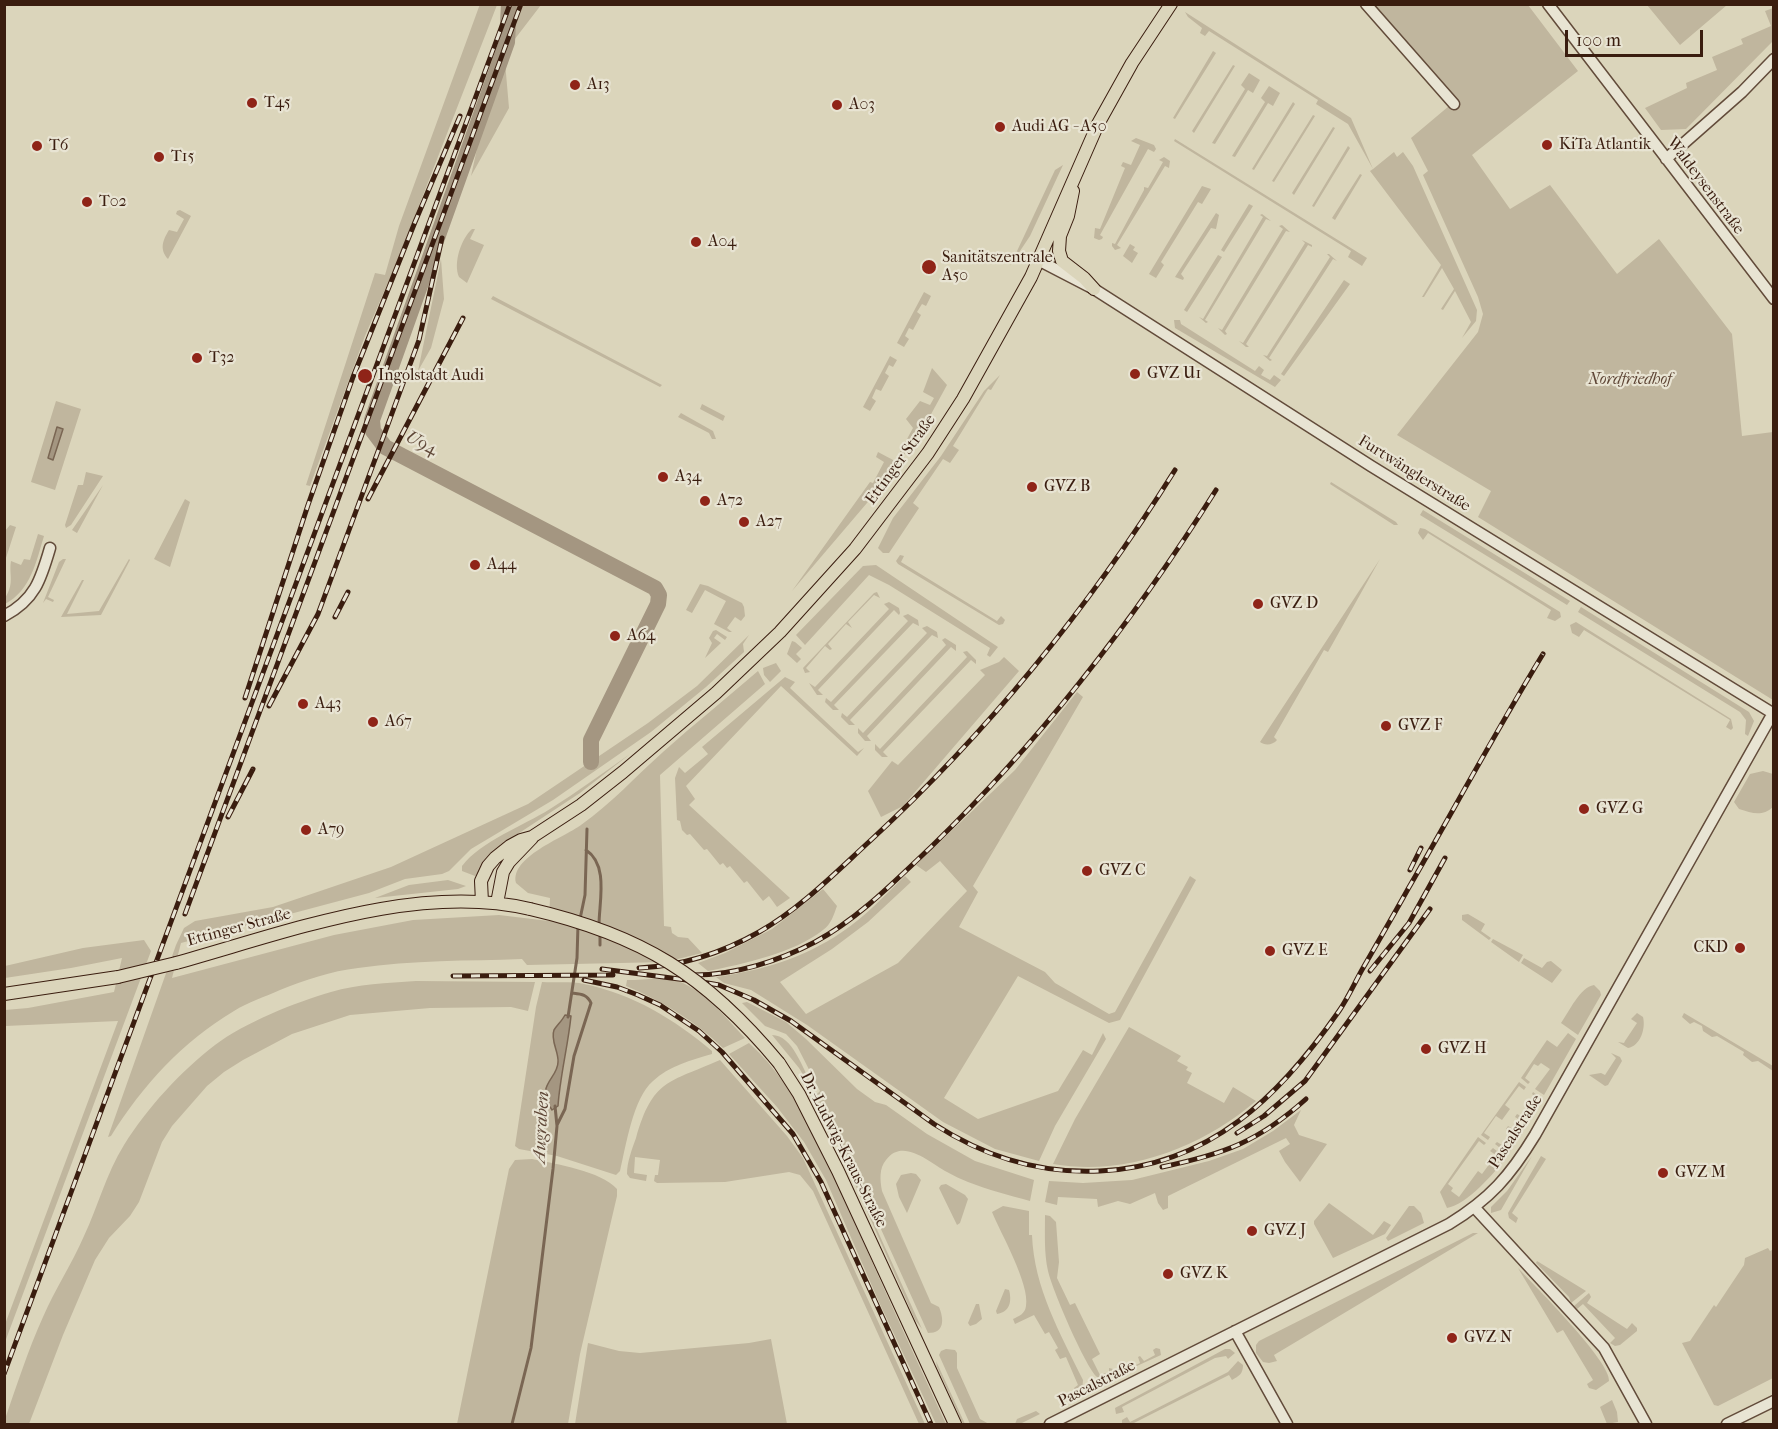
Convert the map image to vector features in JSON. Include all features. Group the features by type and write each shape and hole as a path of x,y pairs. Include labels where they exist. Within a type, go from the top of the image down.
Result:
{"main road":[{"name":"Ettinger Straße","path":"4,994 118,977 359,913 425,903 497,903 503,872 532,837 581,805 615,779 716,693 780,632 837,572 928,453 1008,322 1098,124 1154,27 1171,4"},
{"path":"1074,178 1072,203 1060,236 1059,251 1062,261 1094,289"},
{"name":"Ettinger Straße","path":"482,902 481,881 488,866 510,846 532,837"},
{"name":"Dr.-Ludwig-Kraus-Straße","path":"497,903 566,917 614,933 663,958 697,981 738,1017 779,1064 799,1094 824,1142 955,1425"}],"street":[{"path":"1366,4 1454,104"},
{"name":"Waldeysenstraße","path":"1548,4 1773,299"},
{"path":"1666,159 1742,92 1773,59"},
{"name":"Furtwänglerstraße","path":"1038,260 1094,289 1381,472 1773,713"},
{"path":"4,616 26,601 36,588 50,548"},
{"name":"Pascalstraße","path":"1050,1425 1449,1224 1475,1208 1493,1192 1512,1170 1535,1135 1773,713"},
{"path":"1475,1208 1604,1348 1646,1425"},
{"path":"1235,1331 1287,1425"},
{"path":"1727,1425 1773,1401"}],"green space":[{"path":"480,4 497,5 399,257 365,336 310,486 306,485 375,273 385,275 399,226"},
{"path":"523,5 541,5 507,52 505,62 509,108 471,176 486,108"},
{"name":"Nordfriedhof","path":"1363,5 1528,5 1578,71 1472,155 1510,209 1550,185 1617,274 1659,239 1732,334 1742,436 1773,432 1773,700 1478,517 1491,491 1397,435 1478,332 1483,314 1478,297 1423,175 1428,171 1411,138 1449,106"},
{"path":"1647,5 1727,5 1680,45"},
{"path":"1773,8 1773,41 1686,129 1661,130 1645,108 1687,88 1686,83 1717,70 1712,57 1743,44 1741,39 1771,26 1765,11"},
{"path":"1185,12 1351,118 1373,169 1348,124 1316,104 1318,100 1209,31 1205,36 1200,33 1202,28"},
{"path":"1213,51 1216,53 1175,119 1173,118"},
{"path":"1233,65 1235,66 1194,133 1192,131"},
{"path":"1249,73 1260,80 1253,93 1248,90 1215,144 1212,143 1245,89 1241,85"},
{"path":"1269,86 1280,93 1273,106 1268,103 1235,157 1232,156 1265,102 1261,98"},
{"path":"1293,102 1295,104 1254,170 1252,169"},
{"path":"1313,115 1315,116 1274,182 1272,181"},
{"path":"1333,127 1335,128 1294,195 1292,193"},
{"path":"1136,138 1154,145 1156,149 1154,152 1148,149 1100,235 1102,239 1099,240 1094,238 1095,228 1100,229 1125,168 1121,166 1123,162 1131,165 1140,145 1131,141"},
{"path":"1175,139 1367,258 1362,266 1348,257 1351,251 1174,141"},
{"path":"1348,146 1350,148 1314,207 1312,206"},
{"path":"1394,152 1397,157 1403,152 1413,166 1477,310 1476,321 1462,338 1471,322 1455,291 1443,310 1441,309 1454,289 1442,268 1422,297 1441,265 1370,171"},
{"path":"1164,157 1170,161 1169,168 1165,166 1117,245 1121,248 1115,250 1112,243 1115,244 1144,187 1148,188 1163,162 1159,160"},
{"path":"1063,165 1030,236 1010,266 1055,170"},
{"path":"1360,174 1362,175 1335,220 1332,218"},
{"path":"1202,186 1211,189 1202,204 1198,202 1161,262 1164,265 1156,278 1149,274"},
{"path":"1249,204 1253,206 1224,252 1221,250"},
{"path":"180,210 191,216 168,259 163,248 164,241 169,230 177,232 184,219 176,214"},
{"path":"1216,213 1219,215 1216,229 1211,228 1181,274 1183,280 1175,277"},
{"path":"1262,214 1271,221 1266,219 1205,320 1208,322 1206,323 1199,317 1203,319 1263,217 1260,215"},
{"path":"1282,225 1290,232 1286,231 1225,331 1227,334 1225,335 1218,328 1222,330 1283,229 1279,226"},
{"path":"472,229 475,229 470,239 484,245 467,283 459,277 457,265 461,245"},
{"path":"1302,240 1312,247 1308,245 1246,344 1249,347 1246,347 1239,341 1243,343 1305,243"},
{"path":"1130,244 1138,253 1132,263 1123,256"},
{"path":"1327,254 1337,261 1333,259 1269,358 1272,360 1270,361 1263,355 1267,356 1330,257"},
{"path":"1218,255 1222,257 1187,312 1184,310"},
{"path":"441,259 444,299 431,348 418,371"},
{"path":"1344,280 1350,284 1284,376 1281,374"},
{"path":"924,292 931,296 926,306 922,304 917,312 921,315 913,330 909,328 905,336 909,339 904,347 897,343"},
{"path":"493,296 662,385 660,387 491,299"},
{"path":"1174,320 1180,320 1181,324 1255,371 1259,366 1264,370 1261,375 1270,380 1274,375 1281,380 1275,387 1175,328"},
{"path":"890,356 897,360 893,367 889,365 885,373 889,376 881,391 876,389 872,398 876,401 870,411 863,407"},
{"path":"932,368 947,385 924,427 884,483 792,591 870,482 873,483 884,462 876,457 878,452 895,461 913,428 906,419 920,401 930,405 934,398 923,392"},
{"path":"1000,375 991,390 988,389 953,446 959,450 950,463 943,459 913,503 919,508 889,553 883,553 878,548 893,518 941,456 984,391"},
{"path":"56,401 81,409 55,490 31,482"},
{"path":"702,404 725,416 723,421 700,409"},
{"path":"681,413 713,431 716,439 712,439 709,433 678,417"},
{"path":"86,472 103,476 71,525 66,528 78,485 83,485"},
{"path":"1331,482 1398,525 1394,525 1330,484"},
{"path":"103,485 77,533 72,530"},
{"path":"185,499 190,502 170,567 154,559"},
{"path":"1423,510 1570,601 1567,605 1420,515"},
{"path":"10,525 16,527 5,561 5,531"},
{"path":"1420,528 1560,612 1561,617 1555,621 1547,618 1551,610 1428,533 1423,540 1418,533"},
{"path":"38,534 44,536 27,583 14,598 5,604 11,583 11,561 21,565 24,559 30,560"},
{"path":"900,555 904,556 901,562 997,621 1001,616 1005,620 1003,624 999,625 898,564 896,561"},
{"path":"66,559 48,597 54,600 53,602 46,599 43,603 59,562"},
{"path":"129,559 101,615 61,617 82,580 84,580 67,614 99,611"},
{"path":"1380,559 1328,652 1324,650 1274,737 1277,740 1269,744 1260,742"},
{"path":"876,565 998,647 990,657 987,655 990,648 869,575 805,645 796,635 863,566"},
{"path":"700,584 742,603 745,616 741,621 735,617 727,628 732,632 714,624 726,601 705,590 692,613 686,610"},
{"path":"877,592 880,598 874,595 848,622 852,628 846,624 828,644 832,649 825,646 806,668 810,672 805,673 803,668 874,593"},
{"path":"889,602 899,608 899,615 894,610 818,690 823,695 817,695 809,683 815,687 889,609 884,604"},
{"path":"1581,607 1749,712 1754,721 1748,736 1745,734 1746,720 1740,712 1578,612"},
{"path":"908,614 918,620 919,626 913,623 834,705 839,710 833,710 825,702 826,698 831,702 908,621 903,616"},
{"path":"1576,622 1731,719 1733,728 1731,730 1726,727 1730,720 1584,630 1579,637 1572,633 1570,625"},
{"path":"927,626 937,632 938,638 932,635 850,720 855,725 849,725 841,717 842,713 847,717 927,633 922,628"},
{"path":"716,630 727,637 725,640 717,634 714,638 721,643 705,658 712,643 709,638"},
{"path":"749,635 743,644 744,652 651,732 553,800 471,849 449,871 405,879 369,893 181,943 172,978 334,935 413,920 499,915 549,921 550,898 528,893 516,883 516,874 521,865 540,849 592,817 758,671 765,684 660,775 664,926 671,927 672,933 678,937 688,938 702,953 666,962 527,965 522,959 419,962 348,969 318,976 245,1005 197,1036 150,1082 108,1137 184,928 195,921 273,907 391,867 528,804 648,723 697,686"},
{"path":"945,638 956,645 956,651 951,647 867,736 871,741 865,741 858,733 858,728 863,733 946,645 942,640"},
{"path":"792,641 802,648 796,654 801,659 797,663 787,654"},
{"path":"967,651 976,660 976,664 971,660 883,752 888,757 882,757 875,750 875,744 880,749 967,657 963,652"},
{"path":"1004,657 1019,671 903,806 881,817 868,791 892,761 898,765 985,675 980,670 999,662"},
{"path":"776,663 781,671 770,682 764,675 763,668"},
{"path":"785,677 795,682 790,688 858,752 864,748 857,756 781,686 686,786 695,799 689,805 790,898 777,907 769,896 763,901 747,881 744,883 730,866 727,868 723,863 720,865 707,849 704,850 690,834 687,835 682,830 680,821 677,820 675,778 679,767 685,773 708,754 702,747"},
{"path":"1077,692 1083,697 973,886 978,892 959,927 1045,972 1055,983 1109,1014 1115,1012 1190,876 1196,880 1120,1020 1109,1023 1018,976 944,1098 978,1119 1058,1091 1083,1050 1092,1055 1103,1033 1106,1039 1055,1126 1039,1161 995,1149 943,1122 807,1025 751,990 724,983 716,977 782,962 827,941 859,920 905,876 911,882 868,922 832,949 780,982 806,1014 898,963 967,891 940,861 926,872 916,865 1015,770"},
{"path":"630,754 580,793 504,843 478,875 462,871 462,866 480,849 550,809"},
{"path":"1763,771 1773,774 1773,807 1761,813 1739,809 1734,802 1750,774"},
{"path":"448,880 466,886 458,889 375,898 409,885"},
{"path":"823,889 837,906 828,925 811,938 783,951 722,968 708,971 698,963 725,953 772,929"},
{"path":"1468,914 1485,924 1481,931 1491,938 1489,940 1462,920 1462,915"},
{"path":"1493,939 1523,955 1519,962 1491,942"},
{"path":"144,940 151,951 5,1342 4,1327 118,1021 5,1026 5,1010 114,992 122,958 5,978 5,966 83,948"},
{"path":"1524,958 1542,968 1551,961 1562,970 1552,983 1521,963"},
{"path":"662,979 684,983 712,1004 745,1038 723,1048 678,1012 626,986 627,980"},
{"path":"416,981 535,982 528,1011 511,1007 430,1008 350,1015 292,1034 243,1060 207,1086 172,1126 162,1142 139,1202 130,1216 109,1238 95,1260 29,1424 5,1424 38,1329 89,1225 112,1167 133,1131 165,1091 215,1045 240,1029 271,1014 302,1001 341,989"},
{"path":"542,982 579,983 602,988 636,1001 668,1018 712,1051 712,1054 666,1071 646,1089 635,1110 620,1171 616,1175 557,1156 519,1149 515,1146 536,1007","holes":["562,1021 570,1028 565,1048 558,1106 548,1083 558,1067 555,1028"]},
{"path":"1594,985 1601,995 1578,1035 1561,1023 1584,990"},
{"path":"747,1002 786,1022 857,1089 875,1102 886,1105 927,1134 975,1161 1034,1180 1030,1201 968,1182 908,1151 893,1154 884,1163 881,1174 882,1191 931,1303 939,1307 942,1325 938,1331 928,1333 861,1185 815,1096 820,1091 797,1046 786,1034 765,1026 742,1003"},
{"path":"1637,1013 1643,1017 1643,1032 1636,1044 1628,1048 1618,1042 1624,1043 1637,1023 1631,1019"},
{"path":"1684,1013 1773,1066 1773,1071 1758,1061 1752,1062 1743,1055 1744,1052 1717,1036 1712,1037 1703,1031 1702,1026 1694,1022 1690,1024 1682,1017"},
{"path":"1129,1027 1181,1056 1177,1061 1188,1067 1186,1070 1192,1073 1187,1083 1224,1103 1233,1087 1256,1101 1212,1132 1162,1155 1108,1166 1080,1167 1053,1164 1075,1119"},
{"path":"1568,1033 1576,1039 1544,1095 1535,1089 1550,1069 1541,1063 1538,1066 1534,1064 1525,1078 1530,1082 1528,1084 1521,1078 1547,1040 1557,1047"},
{"path":"772,1035 786,1041 792,1047 812,1085 810,1086 799,1068"},
{"path":"749,1043 784,1083 812,1130 946,1424 936,1424 879,1302 826,1180 804,1142 777,1107 729,1054"},
{"path":"1611,1053 1620,1057 1622,1061 1608,1085 1605,1086 1589,1075 1601,1073 1605,1075 1616,1058"},
{"path":"720,1060 787,1136 803,1158 925,1424 919,1424 813,1191 800,1175 789,1172 725,1182 657,1183 654,1181 655,1175 658,1175 660,1160 635,1157 634,1173 647,1175 646,1181 630,1178 627,1174 630,1156 642,1119 656,1093 675,1079"},
{"path":"1519,1082 1526,1087 1524,1090 1519,1086 1505,1105 1510,1109 1502,1120 1496,1116 1484,1133 1490,1137 1488,1140 1481,1135"},
{"path":"1533,1092 1542,1099 1527,1124 1515,1117 1517,1114 1523,1117 1537,1098 1532,1094"},
{"path":"1301,1110 1294,1125 1299,1135 1327,1144 1300,1182 1279,1151 1290,1144 1286,1138 1168,1196 1168,1208 1163,1210 1155,1193 1130,1204 1118,1201 1098,1207 1097,1199 1058,1197 1057,1205 1045,1202 1049,1181 1083,1183 1132,1180 1209,1161 1243,1149 1273,1131"},
{"path":"1508,1126 1522,1134 1508,1154 1495,1144 1497,1142 1502,1145 1511,1133 1506,1129"},
{"path":"1478,1137 1486,1143 1484,1145 1479,1141 1448,1184 1453,1188 1451,1191 1459,1197 1478,1171 1482,1174 1496,1155 1490,1151 1493,1148 1506,1158 1471,1195 1455,1206 1447,1208 1440,1192"},
{"path":"1532,1156 1501,1210 1491,1213 1491,1207 1507,1191"},
{"path":"1541,1156 1546,1159 1512,1213 1518,1218 1516,1223 1509,1218 1508,1213"},
{"path":"532,1159 589,1173 600,1177 617,1189 580,1354 568,1424 457,1424 509,1169 515,1160"},
{"path":"847,1166 855,1181 922,1329 915,1320"},
{"path":"916,1174 921,1180 907,1213 899,1197 896,1184 901,1175"},
{"path":"946,1184 968,1199 960,1223 957,1225 939,1188"},
{"path":"1329,1203 1373,1235 1384,1221 1391,1225 1385,1234 1333,1258 1314,1224"},
{"path":"1003,1206 1029,1211 1029,1235 1032,1235 1034,1255 1043,1292 1083,1380 1082,1392 1077,1395 1074,1388 1078,1385 1066,1357 1060,1359 1055,1350 1058,1348 1049,1332 1045,1334 1034,1315 1015,1324 1013,1319 1024,1311 1026,1297 1014,1259 992,1212"},
{"path":"1409,1206 1414,1206 1421,1213 1424,1223 1388,1241 1386,1238"},
{"path":"1045,1215 1050,1216 1056,1222 1059,1262 1057,1278 1070,1305 1075,1303 1100,1354 1092,1359 1100,1375 1109,1372 1109,1368 1113,1369 1116,1374 1125,1370 1122,1364 1125,1363 1128,1369 1140,1363 1138,1357 1140,1356 1144,1361 1155,1355 1153,1350 1156,1348 1160,1349 1161,1355 1106,1380 1097,1377 1077,1343 1048,1271"},
{"path":"1473,1233 1478,1233 1274,1355 1277,1361 1263,1362 1256,1353 1256,1345 1259,1341"},
{"path":"1768,1248 1770,1251 1774,1249 1773,1378 1718,1406 1714,1405 1682,1343 1690,1341 1714,1305 1716,1307 1744,1265 1745,1258"},
{"path":"1537,1261 1586,1291 1571,1303 1569,1297 1536,1263"},
{"path":"1518,1268 1586,1342 1607,1372 1609,1381 1596,1390 1589,1388 1587,1384 1593,1380 1563,1330 1557,1333"},
{"path":"1005,1289 1009,1290 1009,1305 1005,1311 997,1314 996,1311"},
{"path":"1589,1293 1591,1297 1587,1303 1627,1329 1632,1323 1637,1331 1620,1345 1615,1346 1610,1343 1615,1338 1583,1304 1577,1309 1574,1306"},
{"path":"976,1304 979,1304 982,1319 970,1326 968,1323"},
{"path":"771,1339 787,1424 575,1424 588,1343 619,1351 640,1353"},
{"path":"946,1349 955,1350 957,1353 957,1368 980,1419 989,1424 970,1424 939,1355"},
{"path":"1225,1349 1230,1349 1235,1353 1228,1359 1226,1356 1215,1358 1122,1407 1124,1412 1116,1414 1115,1408"},
{"path":"936,1361 965,1424 963,1424"},
{"path":"1238,1361 1243,1365 1242,1371 1232,1380 1229,1375 1132,1424 1122,1424 1122,1420 1127,1417 1130,1422 1228,1372"},
{"path":"1612,1400 1618,1422 1607,1424 1600,1407"},
{"path":"1036,1411 1040,1414 1020,1424 1015,1424 1017,1419"}],"shaded area":[{"path":"57,427 63,429 53,460 48,458"},
{"path":"565,1015 571,1016 570,1027 558,1106 552,1110 545,1094 558,1062 553,1034"}],"waterway":[{"name":"U94","path":"509,4 507,42 372,420 373,431 385,447 655,588 659,595 658,604 591,740 591,762"},
{"name":"Augraben","path":"590,751 591,762"},
{"name":"Augraben","path":"580,919 585,895 587,829"},
{"path":"586,850 598,865 600,874 599,925"},
{"name":"Augraben","path":"568,1017 577,958 578,925"},
{"path":"600,935 600,945"},
{"path":"557,1125 565,1109 574,1056 591,1003 586,996 572,993"},
{"name":"Augraben","path":"512,1424 531,1348 553,1169 557,1126 555,1106"}],"railway":[{"path":"4,1374 510,4"},
{"path":"185,914 521,4"},
{"path":"245,698 308,505 353,377 460,116"},
{"path":"269,706 318,614 345,541 419,340 442,238"},
{"path":"368,499 463,318"},
{"path":"639,968 655,967 701,957 759,932 789,912 845,864 914,798 997,711 1073,618 1175,470"},
{"path":"694,975 741,970 801,949 847,922 890,886 971,806 1048,721 1119,632 1216,490"},
{"path":"335,617 348,592"},
{"path":"602,969 719,985 754,1000 791,1021 953,1136 1013,1161 1056,1170 1100,1171 1139,1166 1175,1156 1208,1141 1239,1121 1266,1098 1292,1071 1339,1011 1543,654"},
{"path":"228,817 253,769"},
{"path":"1410,870 1421,848"},
{"path":"1370,971 1409,923 1445,858"},
{"path":"1237,1133 1264,1116 1305,1081 1430,909"},
{"path":"453,976 613,975"},
{"path":"584,980 617,987 638,995 660,1005 699,1031 722,1052 793,1134 821,1182 931,1424"},
{"path":"1162,1167 1204,1157 1256,1136 1289,1114 1306,1099"}],"place":[{"name":"A13","path":"575,85"},
{"name":"T45","path":"252,103"},
{"name":"A03","path":"837,105"},
{"name":"Audi AG - A50","path":"1000,127"},
{"name":"KiTa Atlantik","path":"1547,145"},
{"name":"T6","path":"37,146"},
{"name":"T15","path":"159,157"},
{"name":"T02","path":"87,202"},
{"name":"A04","path":"696,242"},
{"name":"Sanitätszentrale A50","path":"929,267"},
{"name":"T32","path":"197,358"},
{"name":"GVZ U1","path":"1135,374"},
{"name":"Ingolstadt Audi","path":"365,376"},
{"name":"A34","path":"663,477"},
{"name":"GVZ B","path":"1032,487"},
{"name":"A72","path":"705,501"},
{"name":"A27","path":"744,522"},
{"name":"A44","path":"475,565"},
{"name":"GVZ D","path":"1258,604"},
{"name":"A64","path":"615,636"},
{"name":"A43","path":"303,704"},
{"name":"A67","path":"373,722"},
{"name":"GVZ F","path":"1386,726"},
{"name":"GVZ G","path":"1584,809"},
{"name":"A79","path":"306,830"},
{"name":"GVZ C","path":"1087,871"},
{"name":"CKD","path":"1740,948"},
{"name":"GVZ E","path":"1270,951"},
{"name":"GVZ H","path":"1426,1049"},
{"name":"GVZ M","path":"1663,1173"},
{"name":"GVZ J","path":"1252,1231"},
{"name":"GVZ K","path":"1168,1274"},
{"name":"GVZ N","path":"1452,1338"}]}
